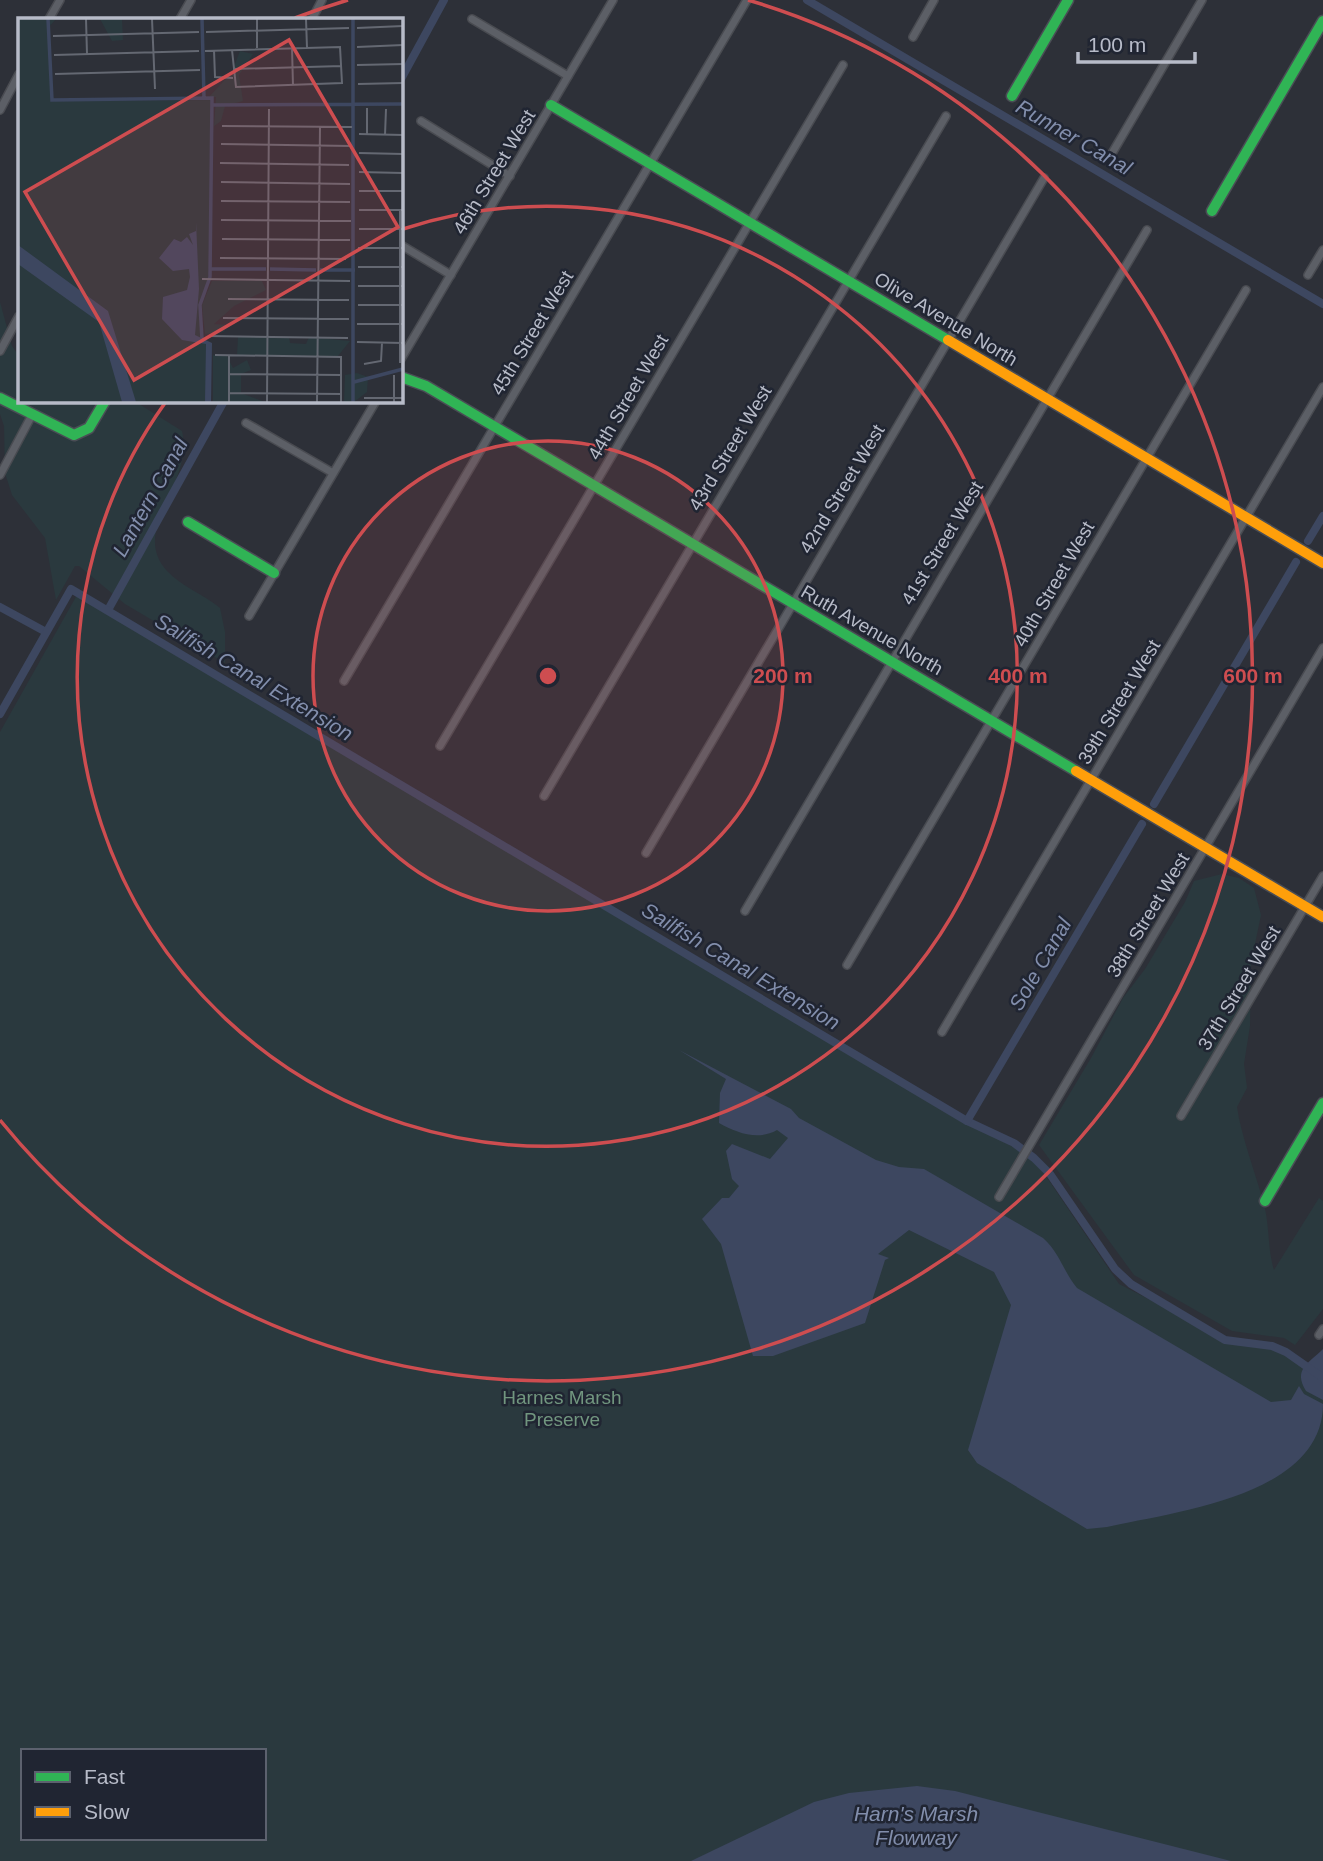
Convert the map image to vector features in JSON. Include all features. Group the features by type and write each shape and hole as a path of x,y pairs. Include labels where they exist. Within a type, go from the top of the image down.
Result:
{"street":[{"path":"50,17 60,0"},
{"path":"181,18 191,0"},
{"path":"313,18 322,0"},
{"name":"46th Street West","path":"402,357 613,0"},
{"name":"45th Street West","path":"344,681 747,0"},
{"path":"913,37 934,0"},
{"path":"1012,96 1068,0"},
{"path":"1111,155 1202,0"},
{"path":"472,19 568,76"},
{"path":"1212,211 1323,21"},
{"name":"44th Street West","path":"440,746 843,65"},
{"path":"0,110 18,76"},
{"name":"Olive Avenue North","path":"551,106 1323,563"},
{"name":"43rd Street West","path":"544,796 946,116"},
{"path":"421,121 510,176"},
{"name":"42nd Street West","path":"646,853 1044,178"},
{"name":"41st Street West","path":"745,911 1147,230"},
{"path":"402,246 450,275"},
{"path":"1308,275 1323,250"},
{"name":"40th Street West","path":"847,965 1246,290"},
{"path":"0,351 18,318"},
{"name":"Ruth Avenue North","path":"402,377 426,386 1323,917"},
{"name":"39th Street West","path":"942,1032 1323,387"},
{"path":"0,398 74,435 89,428 103,402"},
{"path":"249,616 375,402"},
{"path":"0,475 32,415"},
{"path":"246,422 333,473"},
{"path":"188,522 274,573"},
{"name":"38th Street West","path":"999,1197 1323,648"},
{"name":"37th Street West","path":"1181,1116 1323,876"},
{"path":"1265,1200 1323,1103"}],"green space":[{"path":"0,302 12,346 18,355 18,402 139,404 182,431 183,451 179,470 158,523 155,539 157,555 173,577 220,608 225,632 225,663 125,604 79,566 75,566 56,600 45,538 12,495 5,473 4,426 0,414"},
{"name":"Harnes Marsh Preserve","path":"77,595 1035,1160 1119,1284 1227,1339 1278,1350 1323,1376 1323,1861 0,1861 0,732"},
{"path":"1222,874 1239,878 1254,888 1261,915 1251,963 1250,1026 1244,1064 1247,1088 1237,1107 1265,1210 1274,1270 1319,1198 1323,1201 1323,1309 1295,1345 1284,1338 1232,1331 1134,1275 1039,1145 1123,998 1145,969 1185,902 1194,881"}],"water":[{"path":"679,1050 791,1109 799,1118 876,1160 899,1167 924,1169 1043,1238 1054,1250 1077,1288 1271,1402 1291,1400 1299,1386 1304,1394 1323,1404 1316,1435 1299,1460 1272,1479 1240,1494 1205,1506 1087,1529 977,1463 968,1450 1011,1305 994,1272 909,1230 878,1254 889,1258 885,1260 865,1323 773,1356 753,1356 721,1244 702,1219 722,1198 729,1198 739,1186 732,1179 726,1151 732,1144 770,1159 788,1138 777,1130 755,1135 733,1130 719,1123 720,1093 726,1079"},
{"path":"1323,1349 1323,1400 1306,1391 1301,1377 1304,1367"},
{"name":"Harn's Marsh Flowway","path":"917,1786 955,1791 1231,1861 691,1861 814,1802 849,1793"}],"waterway":[{"name":"Lantern Canal","path":"402,77 444,0"},
{"name":"Runner Canal","path":"807,0 1323,304"},
{"name":"Lantern Canal","path":"108,610 223,402"},
{"name":"Sole Canal","path":"1308,541 1323,516"},
{"name":"Sole Canal","path":"1154,804 1296,562"},
{"name":"Sailfish Canal Extension","path":"0,714 71,589 967,1121 1014,1143 1050,1174 1115,1269 1131,1284 1225,1340 1272,1346 1286,1352 1323,1378"},
{"path":"0,607 46,632"},
{"name":"Sole Canal","path":"967,1121 1142,824"}],"traffic: fast":[{"path":"1012,96 1068,0"},
{"path":"1212,211 1323,21"},
{"path":"551,105 948,340"},
{"path":"402,377 426,386 1076,771"},
{"path":"0,398 74,435 89,428 104,402"},
{"path":"188,522 274,573"},
{"path":"1265,1201 1323,1103"}],"traffic: slow":[{"path":"948,340 1323,563"},
{"path":"1076,771 1323,917"}]}
